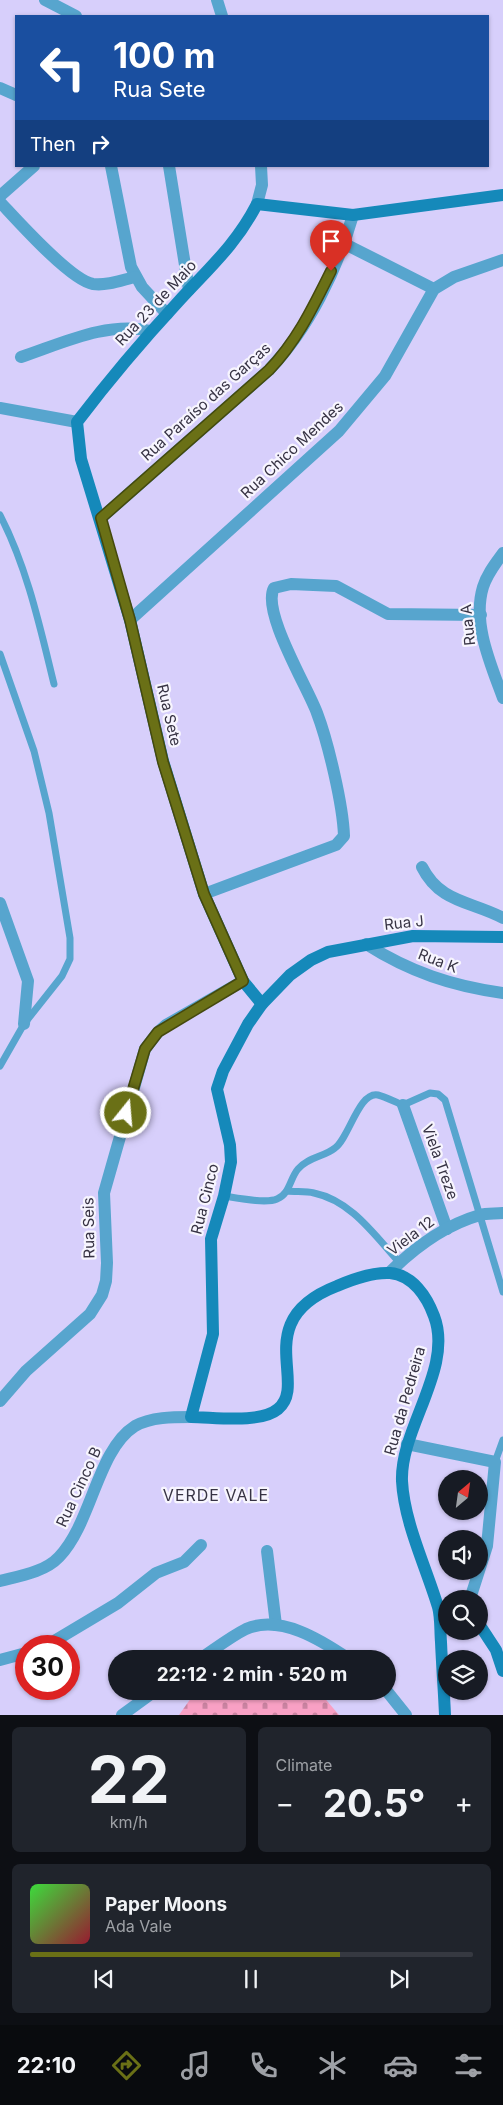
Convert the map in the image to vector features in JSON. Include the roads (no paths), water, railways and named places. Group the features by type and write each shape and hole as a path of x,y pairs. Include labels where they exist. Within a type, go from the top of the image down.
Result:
{"street":[{"path":"45,0 74,15"},
{"path":"217,0 222,15"},
{"path":"0,88 15,95"},
{"path":"0,196 33,167"},
{"path":"111,167 131,267 135,277 167,314"},
{"path":"169,167 189,290"},
{"path":"261,167 262,185 257,204 353,214 503,196"},
{"path":"0,202 44,248 80,278 92,284 108,283 135,277"},
{"name":"Rua 23 de Maio","path":"77,422 107,382 151,330 224,255 245,227 257,204"},
{"name":"Rua Paraíso das Garças","path":"101,518 269,370 289,349 310,315 344,244 353,214"},
{"path":"344,244 434,289 454,278 503,260"},
{"name":"Rua Chico Mendes","path":"130,620 339,431 385,376 434,289"},
{"path":"21,357 115,328 133,327 151,330"},
{"path":"0,408 77,422"},
{"name":"Rua Sete","path":"77,422 81,459 101,518 130,620 163,762 204,894 243,981 262,1004"},
{"name":"Rua A","path":"503,553 487,576 482,589 481,614 488,655 503,698"},
{"path":"204,894 336,845 344,836 329,753 317,712 284,645 277,622 272,594 274,588 291,584 336,586 388,614 481,614"},
{"path":"422,867 429,880 440,892 503,918"},
{"path":"0,903 28,981 24,1024"},
{"name":"Rua J","path":"311,960 328,952 413,936 503,937"},
{"name":"Rua K","path":"366,944 428,976 455,985 503,993"},
{"name":"Rua Cinco","path":"191,1417 213,1334 211,1239 224,1196 231,1162 230,1145 217,1089 233,1050 262,1004 290,975 311,960"},
{"name":"Rua Seis","path":"0,1401 26,1371 90,1314 102,1295 106,1281 107,1263 104,1193 145,1049 158,1032 166,1026 243,981"},
{"name":"Viela Treze","path":"402,1105 447,1229"},
{"path":"481,1214 503,1213"},
{"name":"Viela 12","path":"389,1273 422,1244 447,1229 481,1214"},
{"path":"191,1417 255,1417 270,1414 279,1408 286,1395 286,1340 289,1325 299,1310 321,1292 354,1279 389,1273"},
{"name":"Rua da Pedreira","path":"389,1273 401,1275 412,1282 423,1295 436,1321 438,1337 432,1373 408,1444 402,1481 419,1552 438,1599"},
{"name":"Rua Cinco B","path":"0,1580 43,1568 59,1558 85,1516 103,1471 127,1432 151,1420 191,1417"},
{"path":"408,1444 495,1462 487,1546 473,1590"},
{"path":"64,1635 118,1603 156,1573 184,1562 201,1545"},
{"path":"267,1551 276,1625"},
{"path":"214,1650 246,1629 262,1625 276,1625 318,1639 335,1650"},
{"path":"488,1638 496,1650 503,1671"},
{"name":"Rua da Pedreira","path":"443,1640 445,1715"},
{"path":"0,1660 15,1656"},
{"path":"122,1715 143,1700"},
{"path":"394,1700 406,1715"}],"lane":[{"path":"0,515 10,533 35,609 54,684"},
{"path":"0,654 34,751 49,813 70,938 70,959 62,976 24,1024 0,1066"},
{"path":"224,1196 278,1199 287,1191 301,1166 334,1149 342,1141 365,1099 376,1094 402,1105 434,1093 445,1100 503,1292"},
{"path":"287,1191 314,1193 344,1205 358,1217 400,1263"},
{"path":"495,1462 503,1440"}],"district":[{"name":"VERDE VALE","path":"216,1495"}]}
